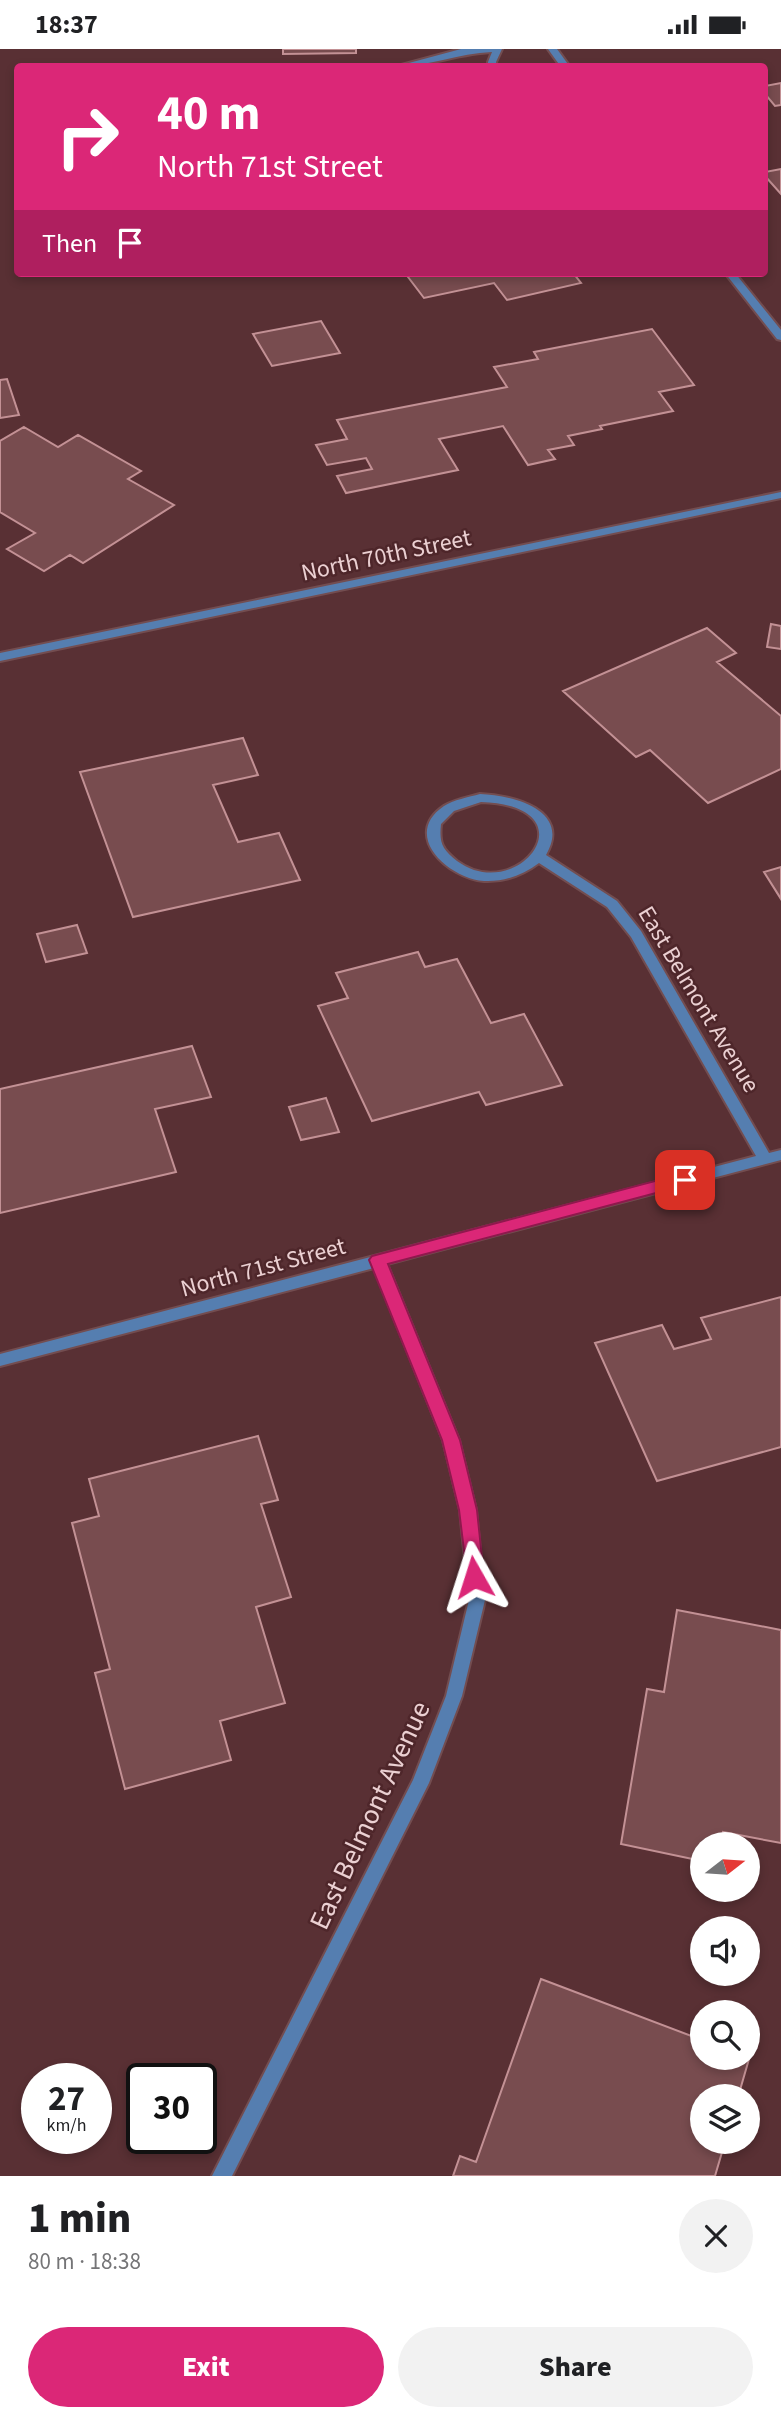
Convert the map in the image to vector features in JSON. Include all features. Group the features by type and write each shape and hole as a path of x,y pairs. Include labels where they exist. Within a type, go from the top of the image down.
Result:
{"street":[{"path":"414,63 468,50 496,49"},
{"path":"552,49 563,63"},
{"path":"733,277 781,337"},
{"name":"North 70th Street","path":"0,657 781,495"},
{"path":"498,798 530,810 540,820 546,832 545,845 539,857 526,867 509,873 490,876 471,874 454,867 441,857 433,845 432,831 437,819 448,808 463,801 498,798"},
{"name":"East Belmont Avenue","path":"539,857 612,904 636,934 765,1159"},
{"name":"North 71st Street","path":"0,1360 781,1155"},
{"name":"East Belmont Avenue","path":"222,2176 420,1783 454,1696 477,1600 468,1510 451,1440 378,1260"}],"building":[{"path":"283,49 356,49 356,53 283,54"},
{"path":"781,83 781,105 775,106 768,98 768,85"},
{"path":"781,169 781,194 768,179 768,171"},
{"path":"408,277 576,277 581,283 507,300 494,283 424,298"},
{"path":"321,321 340,353 272,366 253,334"},
{"path":"652,329 694,385 659,392 673,411 600,426 602,429 568,436 574,445 548,450 555,459 528,465 503,426 439,439 458,470 346,493 337,476 372,469 366,458 327,465 316,445 347,439 337,420 507,387 494,367 538,359 534,352"},
{"path":"7,379 19,415 0,418 0,380"},
{"path":"24,427 58,447 78,435 141,471 128,479 174,505 83,563 70,555 44,571 7,549 35,533 0,512 0,441"},
{"path":"771,624 781,626 781,649 767,647"},
{"path":"707,628 736,653 717,662 781,716 781,769 708,803 650,750 636,757 563,691"},
{"path":"243,738 258,775 213,785 238,842 279,833 300,880 133,917 80,772"},
{"path":"781,867 781,899 764,872"},
{"path":"77,925 87,953 46,962 37,934"},
{"path":"418,952 425,967 457,959 491,1023 524,1014 562,1085 486,1105 479,1092 372,1121 318,1006 348,998 336,973"},
{"path":"192,1046 211,1097 155,1109 176,1172 0,1213 0,1089"},
{"path":"326,1098 339,1132 301,1140 289,1107"},
{"path":"781,1297 781,1447 657,1481 595,1343 662,1325 674,1349 711,1339 701,1318"},
{"path":"258,1436 278,1500 261,1504 291,1597 256,1607 285,1703 220,1721 231,1760 125,1789 95,1673 110,1669 72,1523 99,1516 89,1479"},
{"path":"677,1610 781,1630 781,1843 760,1839 760,1832 690,1832 690,1858 621,1844 647,1689 664,1692"},
{"path":"541,1979 690,2035 690,2070 746,2070 742,2084 690,2084 690,2154 721,2154 715,2176 453,2176 460,2156 476,2162"}],"route":[{"path":"474,1577 468,1510 451,1440 378,1260 685,1180"}]}
